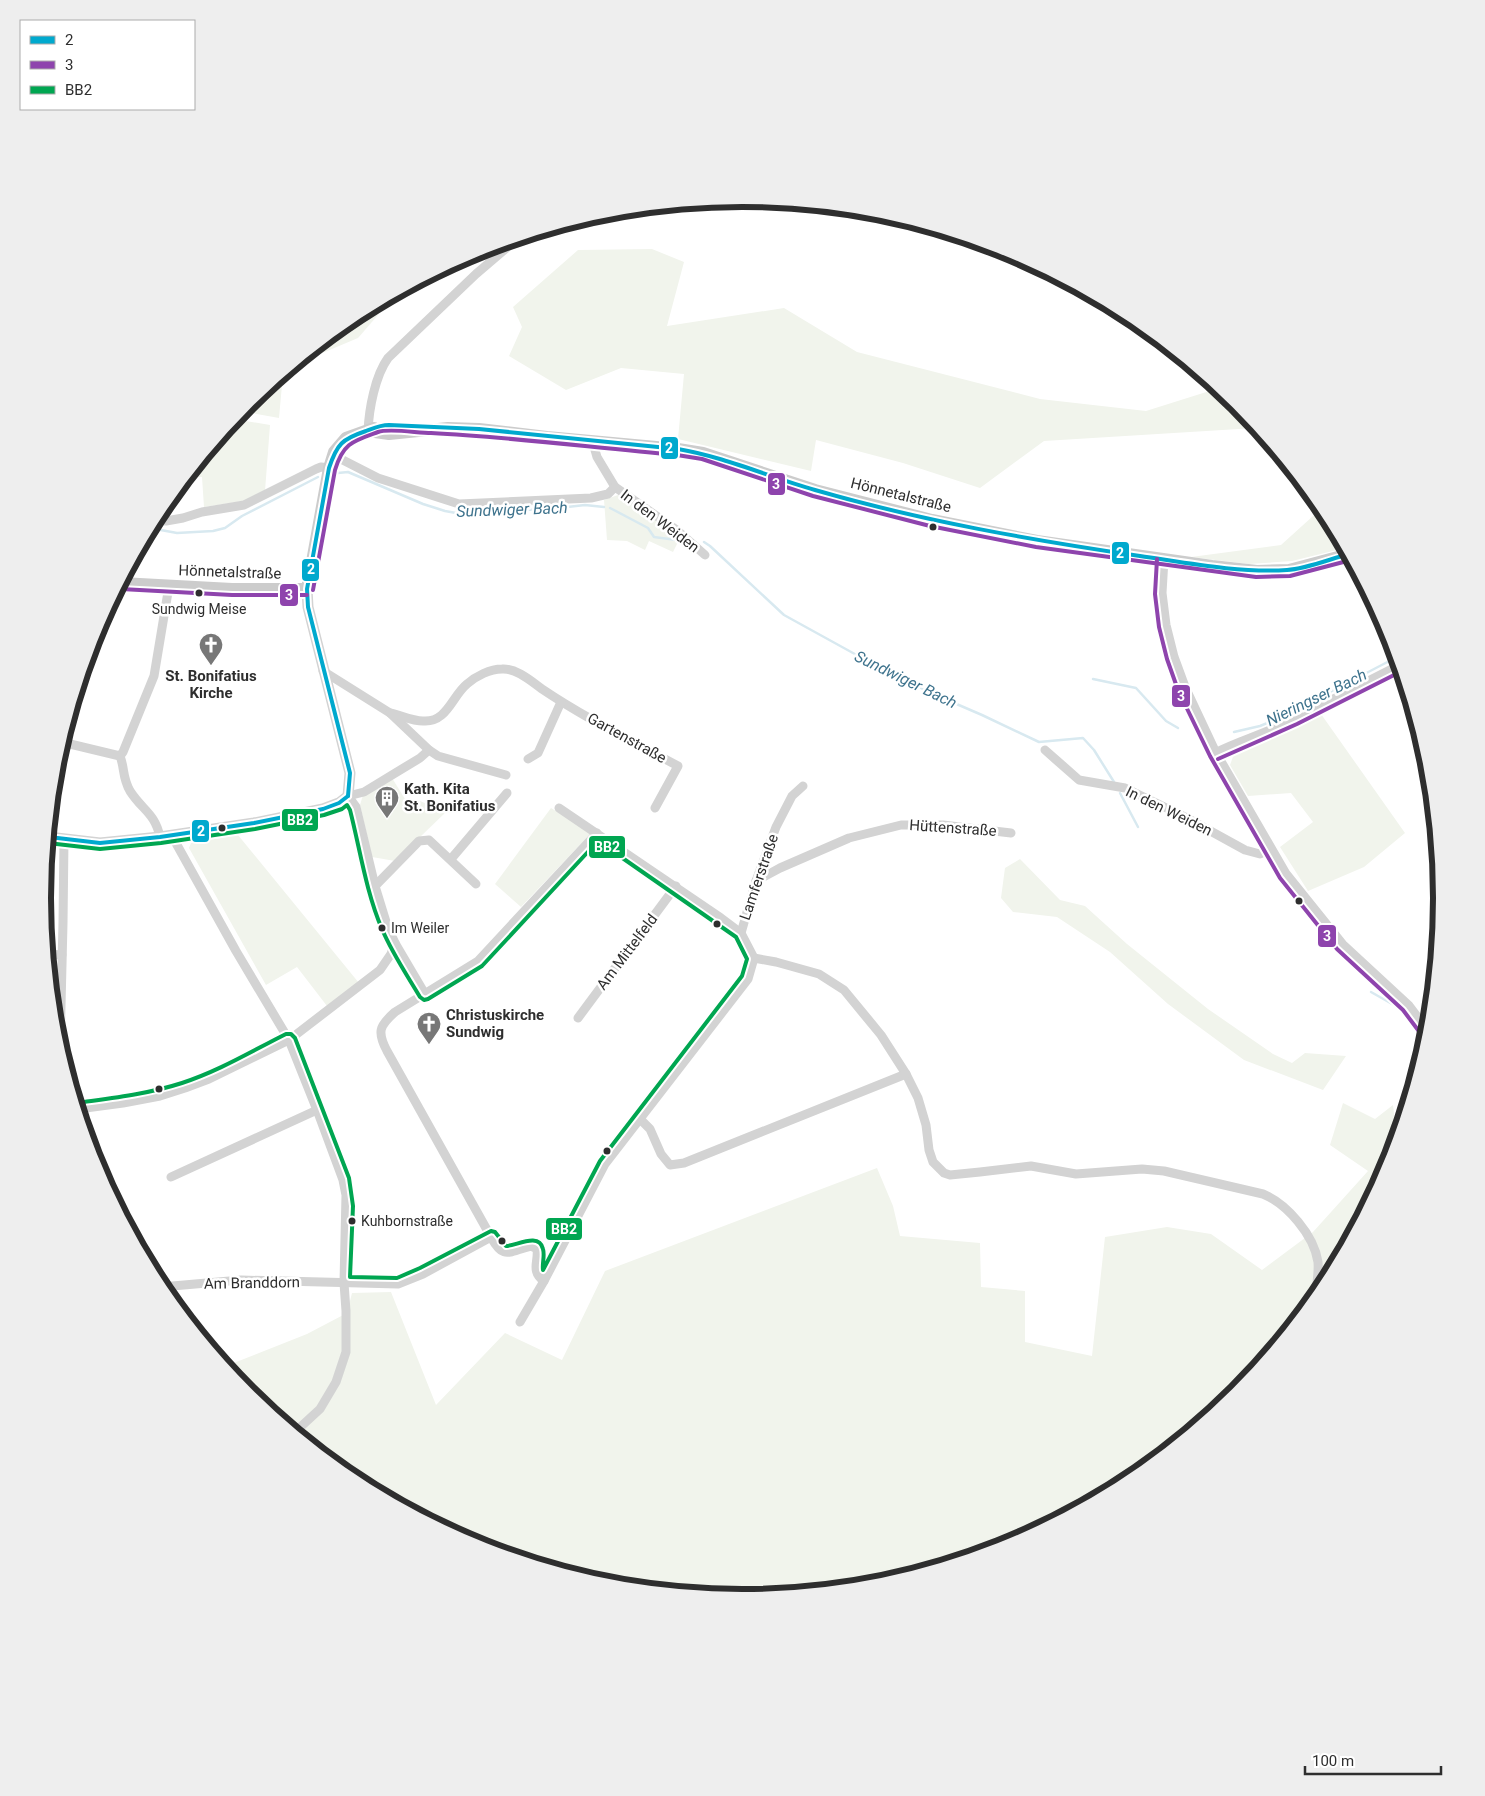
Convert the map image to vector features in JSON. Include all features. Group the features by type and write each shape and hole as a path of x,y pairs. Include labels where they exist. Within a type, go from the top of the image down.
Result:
{"main road":[{"name":"Hönnetalstraße","path":"128,583 232,589 307,589 329,468 337,447 346,438 359,432 368,431 377,426 389,425 479,428 547,438 678,449 704,453 815,490 932,520 1037,541 1163,559 1257,571 1289,570 1343,556"}],"street":[{"path":"368,431 369,417 379,376 388,358 505,249"},
{"name":"In den Weiden","path":"596,442 595,450 597,457 615,487 678,531 705,555"},
{"name":"In den Weiden","path":"333,455 378,478 459,504 591,498 608,494 615,487"},
{"path":"164,521 244,505 316,469 321,467 329,468"},
{"path":"1163,559 1161,593 1168,641 1184,687 1215,753 1294,887 1342,945 1408,1006 1422,1024"},
{"path":"120,756 124,752 154,676 169,586"},
{"path":"307,589 308,607 350,773 348,796 356,807 375,886 387,925 395,943 425,994"},
{"path":"1215,753 1258,736 1394,668"},
{"name":"Gartenstraße","path":"390,712 423,721 439,718 454,702 466,684 490,671 504,669 520,674 561,702 678,766 655,808"},
{"name":"Gartenstraße","path":"324,671 390,712 429,750 438,756 506,775"},
{"path":"528,759 538,753 561,702"},
{"path":"69,744 120,756"},
{"path":"54,838 100,843 160,838 323,809 339,803 348,796 364,792 420,758 429,750"},
{"name":"In den Weiden","path":"1045,750 1079,780 1125,788 1186,818 1244,850 1260,854 1270,849"},
{"path":"120,756 125,781 131,792 156,821 160,838"},
{"name":"Lamferstraße","path":"754,958 741,933 756,881 776,827 792,796 803,786"},
{"path":"450,859 507,793"},
{"path":"559,808 676,886 741,933"},
{"name":"Hüttenstraße","path":"756,881 780,868 849,838 901,825 943,825 1011,833"},
{"path":"544,1280 536,1272 538,1252 535,1246 509,1253 499,1250 382,1041 380,1030 386,1020 395,1012 478,961 597,833"},
{"path":"172,836 236,951 289,1040 343,1180 346,1195 344,1284 346,1352 336,1382 320,1409 299,1428"},
{"path":"59,997 62,955 64,839"},
{"path":"375,886 419,841 429,840 476,884"},
{"name":"Am Mittelfeld","path":"578,1018 676,886"},
{"path":"84,1108 123,1104 185,1088 209,1079 289,1040 380,970 391,954 395,943"},
{"path":"54,954 62,955"},
{"path":"520,1322 604,1164 748,979 754,958 819,974 844,990 881,1035 906,1074 926,1125 929,1150 933,1162 944,1173 950,1175 1031,1166 1076,1174 1142,1169 1164,1171 1263,1194 1276,1200 1305,1230 1318,1262 1317,1282"},
{"path":"639,1118 650,1129 661,1154 670,1165 684,1163 906,1074"},
{"path":"171,1177 317,1110"},
{"name":"Am Branddorn","path":"171,1286 241,1280 398,1284 423,1274 491,1237"}],"shaded area":[{"path":"652,249 684,262 667,326 784,308 857,352 1040,399 1146,411 1211,390 1249,428 1044,441 980,488 903,463 816,440 811,471 678,439 684,374 621,368 566,390 509,356 522,327 513,307 578,250"},
{"path":"386,306 358,338 314,357 358,323"},
{"path":"282,382 279,418 250,413"},
{"path":"243,421 270,425 265,491 243,501 204,507 202,477 197,477 197,473"},
{"path":"618,495 661,523 678,537 673,552 649,541 645,550 627,541 607,540 604,500"},
{"path":"1316,513 1339,549 1292,561 1249,564 1191,557 1281,545"},
{"path":"1321,714 1405,833 1364,867 1308,891 1280,847 1313,822 1291,793 1248,796 1230,765 1234,754 1263,743"},
{"path":"392,778 410,807 420,801 446,812 395,861 372,857 360,805 363,795"},
{"path":"551,808 591,833 521,907 495,884"},
{"path":"238,835 359,983 327,1006 297,967 266,985 189,848 191,843"},
{"path":"1020,859 1060,900 1085,906 1127,944 1208,1009 1273,1054 1292,1063 1305,1053 1346,1056 1323,1090 1244,1060 1168,1004 1110,952 1057,917 1013,912 1001,898 1005,868"},
{"path":"1343,1103 1375,1119 1393,1105 1395,1125 1381,1163 1341,1244 1291,1319 1231,1387 1198,1418 1163,1446 1127,1473 1088,1497 1007,1537 965,1553 877,1576 788,1588 697,1588 608,1576 520,1553 478,1537 437,1518 397,1497 358,1473 287,1418 232,1364 307,1334 347,1313 352,1293 391,1292 436,1405 505,1333 562,1360 605,1271 877,1168 893,1206 900,1236 980,1243 981,1287 1025,1291 1025,1342 1092,1356 1105,1237 1167,1227 1211,1234 1262,1270 1313,1232 1368,1171 1330,1145"}],"waterway":[{"name":"Sundwiger Bach","path":"338,473 348,472 423,504 456,513 501,509 541,510 585,505 604,507"},
{"name":"Sundwiger Bach","path":"158,530 177,533 213,531 225,528 242,516 318,477"},
{"name":"Sundwiger Bach","path":"610,508 648,528 654,537 684,541"},
{"name":"Sundwiger Bach","path":"704,542 784,615 882,669 1039,742 1083,738 1094,750 1114,782"},
{"name":"Nieringser Bach","path":"1234,732 1260,726 1284,716 1391,660"},
{"name":"Sundwiger Bach","path":"1093,679 1136,688 1166,721 1178,728"},
{"name":"Sundwiger Bach","path":"1120,793 1138,827"},
{"name":"Sundwiger Bach","path":"1371,992 1401,1009 1420,1034"}],"transit line":[{"name":"2","path":"348,796 350,773 308,607 307,589 329,468 335,453 346,440 380,426 479,429 678,449 730,462 815,490 936,520 1058,543 1213,567 1269,571 1287,570 1310,566 1343,556"},
{"name":"3","path":"313,590 338,461 350,444 378,432 389,430 523,440 702,459 813,496 930,526 1036,547 1256,577 1290,576 1346,561"},
{"name":"3","path":"1157,559 1155,594 1159,627 1167,659 1178,690 1210,756 1280,878 1337,949 1403,1010 1420,1033"},
{"name":"3","path":"124,589 232,595 307,595"},
{"name":"3","path":"1218,759 1297,724 1396,674"},
{"name":"2","path":"54,838 100,843 160,837 254,823 323,809 339,803 348,796"},
{"name":"BB2","path":"54,844 100,849 161,843 255,829 324,815 342,809 347,805 350,810 376,915 390,947 420,997 424,1000 482,966 598,841 736,937 747,959 742,976 600,1161 543,1270 544,1252 541,1244 537,1241 527,1241 506,1246 495,1232 491,1231 397,1278 350,1277 353,1206 349,1178 295,1038 291,1034 286,1034 222,1067 182,1083 143,1093 83,1102"}],"place":[{"name":"Sundwig Meise","path":"199,593"},
{"name":"St. Bonifatius Kirche","path":"211,666"},
{"name":"Kath. Kita St. Bonifatius","path":"387,819"},
{"name":"Im Weiler","path":"382,928"},
{"name":"Christuskirche Sundwig","path":"429,1045"},
{"name":"Kuhbornstraße","path":"352,1221"}]}
